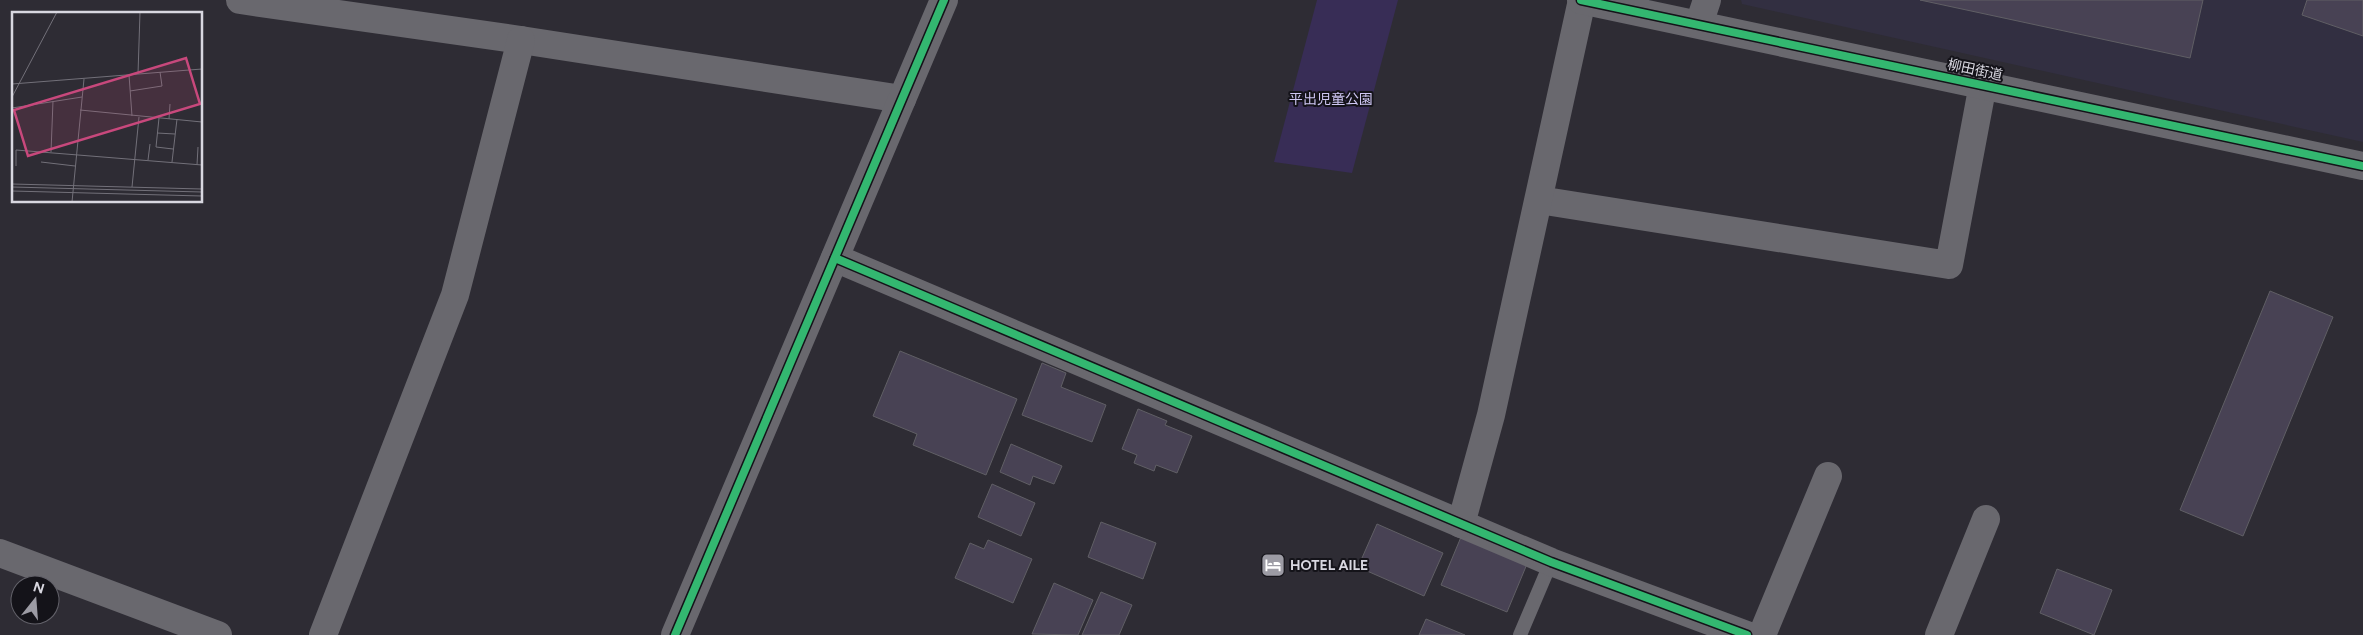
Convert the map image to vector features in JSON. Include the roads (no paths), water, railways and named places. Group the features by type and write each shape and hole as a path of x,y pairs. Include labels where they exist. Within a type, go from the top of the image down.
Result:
{"street":[{"path":"240,0 521,40 902,99"},
{"path":"675,635 944,0"},
{"path":"1461,524 1491,415 1581,0"},
{"name":"柳田街道","path":"1581,0 1703,12 1983,84 2363,166"},
{"path":"323,635 455,295 521,40"},
{"path":"1539,200 1949,265 1983,84"},
{"path":"835,258 1551,562 1747,635"},
{"path":"1762,635 1828,476"},
{"path":"1939,635 1986,519"},
{"path":"0,553 218,635"}],"lane":[{"path":"1520,635 1551,562"}],"place":[{"name":"HOTEL AILE","path":"1273,565"}],"park label":[{"name":"平出児童公園","path":"1331,99"}]}
